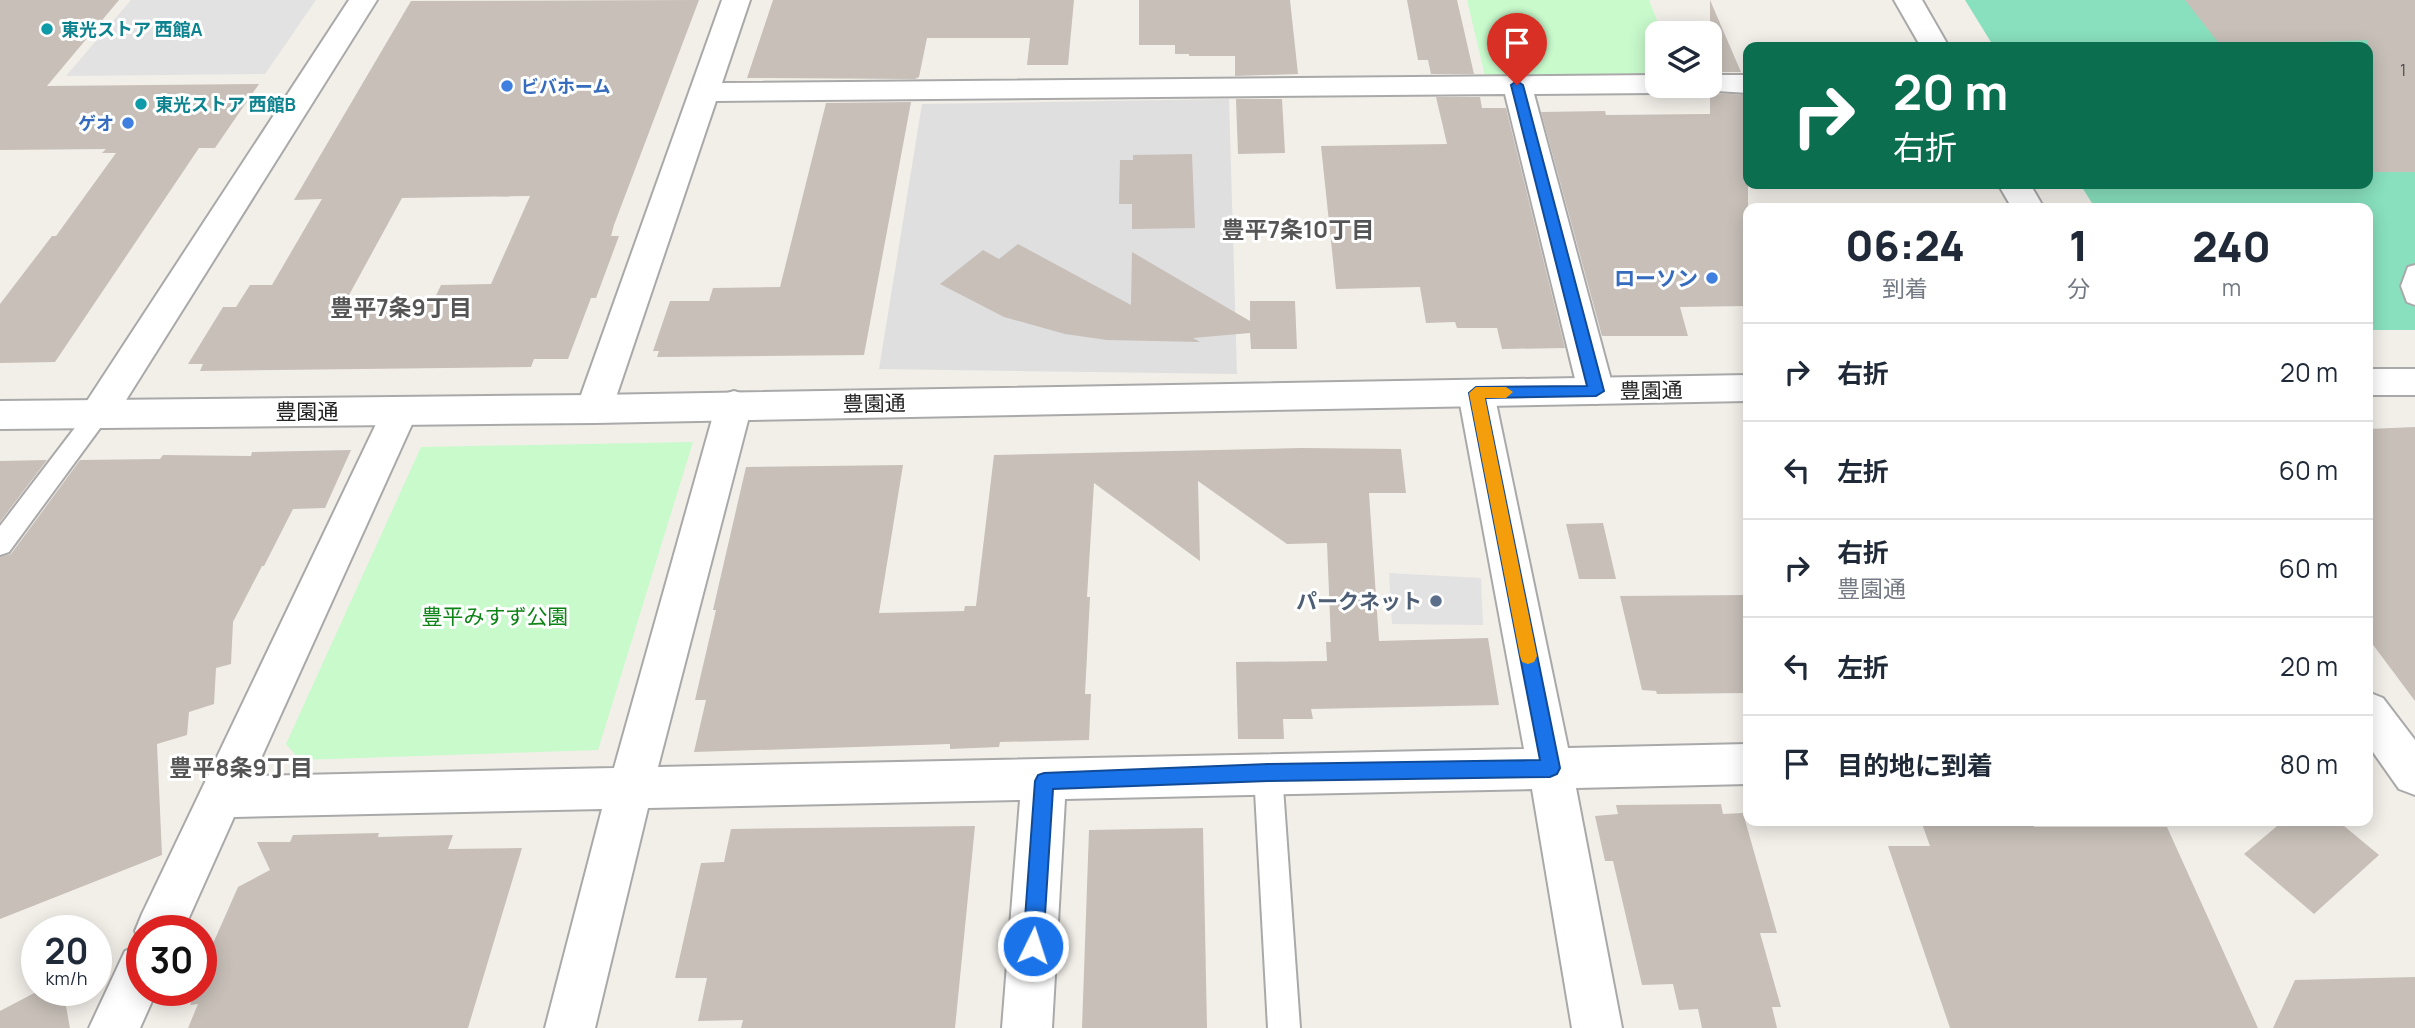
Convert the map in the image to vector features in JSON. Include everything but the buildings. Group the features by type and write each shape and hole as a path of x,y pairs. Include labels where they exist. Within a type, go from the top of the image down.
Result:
{"street":[{"path":"98,414 363,0"},
{"path":"594,409 736,0"},
{"path":"1908,0 1932,42"},
{"path":"705,92 1645,84"},
{"path":"1722,84 1743,84"},
{"path":"1517,85 1596,391"},
{"path":"2373,382 2415,382"},
{"name":"豊園通","path":"0,415 594,409 1743,388"},
{"path":"1476,393 1550,768 1597,1028"},
{"path":"570,1028 630,789 734,405"},
{"path":"166,915 400,411"},
{"path":"2373,721 2393,759"},
{"path":"221,797 1743,764"},
{"path":"1027,1028 1044,781"},
{"path":"114,1028 126,1002"}],"lane":[{"path":"2415,272 2412,286 2415,298"},
{"path":"0,545 98,414"},
{"path":"1268,773 1284,1028"}],"shaded area":[{"path":"131,0 316,0 265,74 66,76"},
{"path":"1229,99 1237,374 879,369 922,104"},
{"name":"パークネット","path":"1389,573 1481,578 1483,625 1392,624"}],"green space":[{"path":"1467,0 1649,0 1657,21 1645,21 1645,73 1485,76"},
{"path":"1965,0 2415,0 2415,330 2373,330 2373,203 2092,203 2083,189 2373,189 2373,42 1991,42"},
{"name":"豊平みすず公園","path":"693,442 598,750 300,760 286,744 421,447"}],"slow traffic":[{"path":"1506,392 1476,393 1528,656"}],"place":[{"name":"東光ストア 西館A","path":"47,29"},
{"name":"ビバホーム","path":"507,86"},
{"name":"東光ストア 西館B","path":"141,104"},
{"name":"ゲオ","path":"128,123"},
{"name":"ローソン","path":"1712,278"},
{"name":"パークネット","path":"1436,601"}],"district":[{"name":"豊平7条10丁目","path":"1298,229"},
{"name":"豊平7条9丁目","path":"401,307"},
{"name":"豊平8条9丁目","path":"241,767"}],"route":[{"path":"1033,946 1044,781 1268,773 1550,768 1476,393 1596,391 1517,85"}]}
